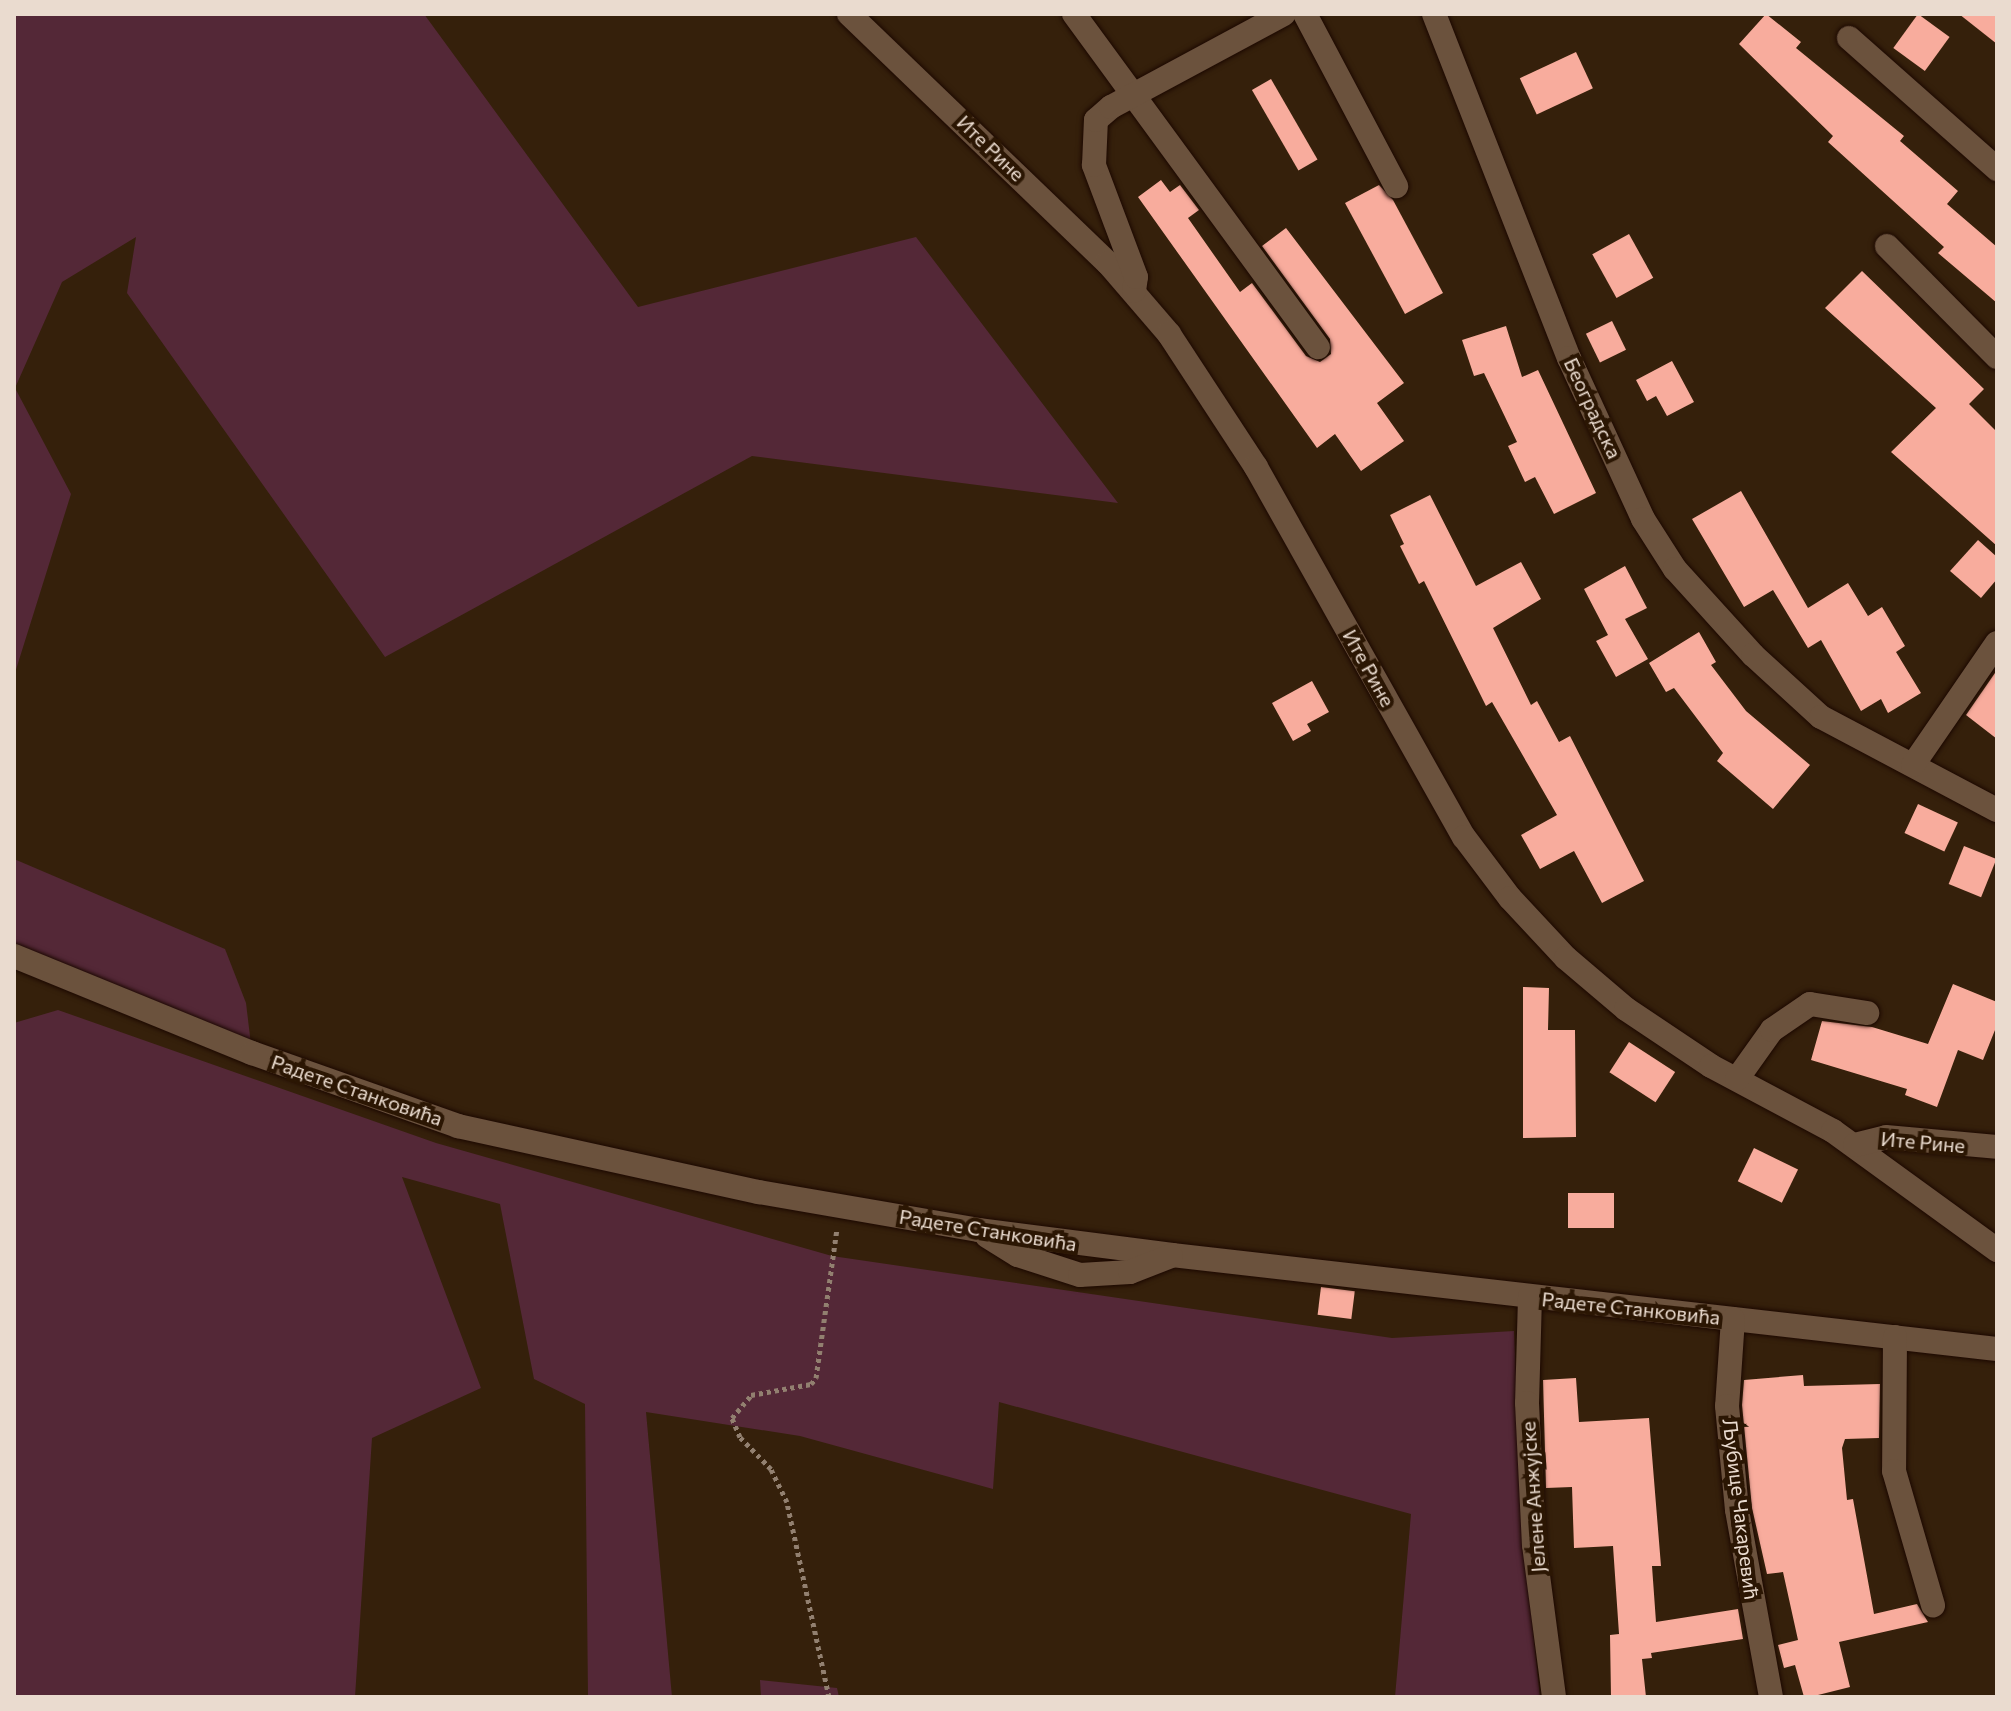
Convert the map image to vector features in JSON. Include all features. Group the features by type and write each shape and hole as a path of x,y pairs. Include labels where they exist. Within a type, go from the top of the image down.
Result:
{"street":[{"name":"Ите Рине","path":"849,14 1134,291 1212,394 1481,861 1596,985 1671,1041 1855,1145 1886,1137 1997,1147"},
{"path":"1074,14 1318,347"},
{"path":"1134,291 1136,277 1094,165 1091,141 1096,120 1132,96 1284,14"},
{"path":"1305,14 1396,186"},
{"name":"Београдска","path":"1434,14 1569,358 1643,519 1675,569 1753,655 1802,702 1851,736 1997,810"},
{"path":"1849,38 1997,169"},
{"path":"1887,246 1997,357"},
{"path":"1913,765 1997,643"},
{"name":"Радете Станковића","path":"14,956 252,1053 458,1126 840,1206 978,1230 1172,1255 1997,1349"},
{"path":"1737,1079 1772,1030 1810,1004 1867,1013"},
{"path":"1855,1145 1997,1250"},
{"name":"Јелене Анжујске","path":"1530,1297 1532,1516 1554,1697"},
{"name":"Љубице Чакаревић","path":"1733,1319 1727,1406 1737,1510 1771,1697"},
{"path":"1895,1337 1894,1471 1933,1605"}],"path":[{"path":"829,1697 787,1502 771,1469 740,1437 732,1418 751,1395 811,1384 816,1378 840,1206"}],"shaded area":[{"path":"14,14 424,14 638,307 916,237 1118,503 752,456 385,657 127,293 136,237 62,282 15,388 71,494 14,676"},
{"path":"14,859 225,949 246,1003 252,1053 14,956"},
{"path":"58,1010 436,1143 832,1256 1392,1338 1514,1331 1523,1537 1540,1697 1395,1697 1411,1514 999,1402 993,1489 800,1436 646,1412 672,1697 588,1697 585,1404 534,1379 500,1204 402,1177 481,1388 372,1438 355,1697 14,1697 14,1023"},
{"path":"760,1680 837,1688 839,1697 761,1697"}],"building":[{"path":"1766,14 1801,42 1796,48 1904,136 1900,141 1958,191 1947,204 1997,247 1997,303 1938,253 1944,247 1828,142 1833,136 1739,44"},
{"path":"1918,14 1950,37 1925,71 1893,48"},
{"path":"1959,14 1997,14 1997,44"},
{"path":"1576,52 1593,88 1537,114 1520,78"},
{"path":"1271,79 1318,160 1298,171 1252,90"},
{"path":"1161,180 1170,192 1180,185 1199,210 1188,218 1240,292 1252,283 1306,356 1320,362 1331,354 1330,339 1262,246 1286,228 1404,383 1377,403 1404,441 1361,471 1335,434 1317,448 1138,197"},
{"path":"1379,185 1393,200 1443,293 1405,314 1345,203"},
{"path":"1629,234 1653,278 1617,298 1592,254"},
{"path":"1862,271 1984,389 1969,404 1997,432 1997,546 1891,452 1936,408 1825,308"},
{"path":"1612,321 1626,350 1600,362 1586,334"},
{"path":"1506,326 1522,377 1538,370 1596,493 1554,514 1535,477 1525,482 1508,446 1517,442 1484,373 1474,376 1462,340"},
{"path":"1672,361 1694,402 1667,416 1656,396 1647,401 1636,380"},
{"path":"1741,491 1808,608 1848,583 1868,616 1882,607 1905,646 1896,652 1921,693 1888,713 1881,699 1861,711 1821,640 1808,648 1773,590 1744,607 1692,519"},
{"path":"1430,495 1476,586 1521,562 1541,599 1493,628 1531,705 1537,701 1559,742 1570,736 1644,881 1602,903 1574,851 1540,869 1521,835 1557,815 1492,702 1486,706 1424,581 1419,584 1400,546 1404,544 1390,515"},
{"path":"1978,540 1997,557 1997,579 1981,598 1950,571"},
{"path":"1625,566 1647,608 1625,619 1648,659 1616,677 1596,641 1608,635 1584,589"},
{"path":"1699,632 1716,662 1711,665 1746,711 1810,765 1773,809 1717,761 1723,753 1674,688 1666,692 1649,663"},
{"path":"1997,670 1997,739 1966,715"},
{"path":"1312,681 1329,712 1307,724 1311,731 1293,741 1272,703"},
{"path":"1918,804 1958,823 1944,852 1904,833"},
{"path":"1964,846 1996,859 1981,897 1949,884"},
{"path":"1953,984 1997,1002 1997,1025 1983,1060 1958,1050 1937,1107 1905,1095 1907,1089 1811,1060 1822,1021 1872,1027 1928,1044"},
{"path":"1523,987 1549,988 1548,1030 1575,1030 1576,1137 1523,1138"},
{"path":"1629,1042 1675,1072 1656,1102 1609,1072"},
{"path":"1754,1148 1798,1169 1782,1203 1738,1181"},
{"path":"1568,1193 1614,1193 1614,1228 1568,1228"},
{"path":"1321,1287 1355,1291 1351,1319 1318,1315"},
{"path":"1803,1375 1804,1386 1880,1384 1879,1438 1845,1439 1842,1448 1847,1500 1853,1499 1874,1614 1917,1604 1928,1622 1839,1642 1850,1687 1810,1697 1804,1697 1795,1665 1784,1668 1778,1645 1798,1640 1783,1572 1767,1574 1752,1508 1742,1405 1744,1380"},
{"path":"1576,1378 1579,1422 1649,1418 1661,1566 1652,1566 1656,1622 1738,1609 1743,1639 1651,1653 1652,1658 1642,1659 1646,1697 1611,1697 1610,1635 1619,1634 1613,1546 1574,1548 1572,1487 1546,1488 1543,1380"}]}
